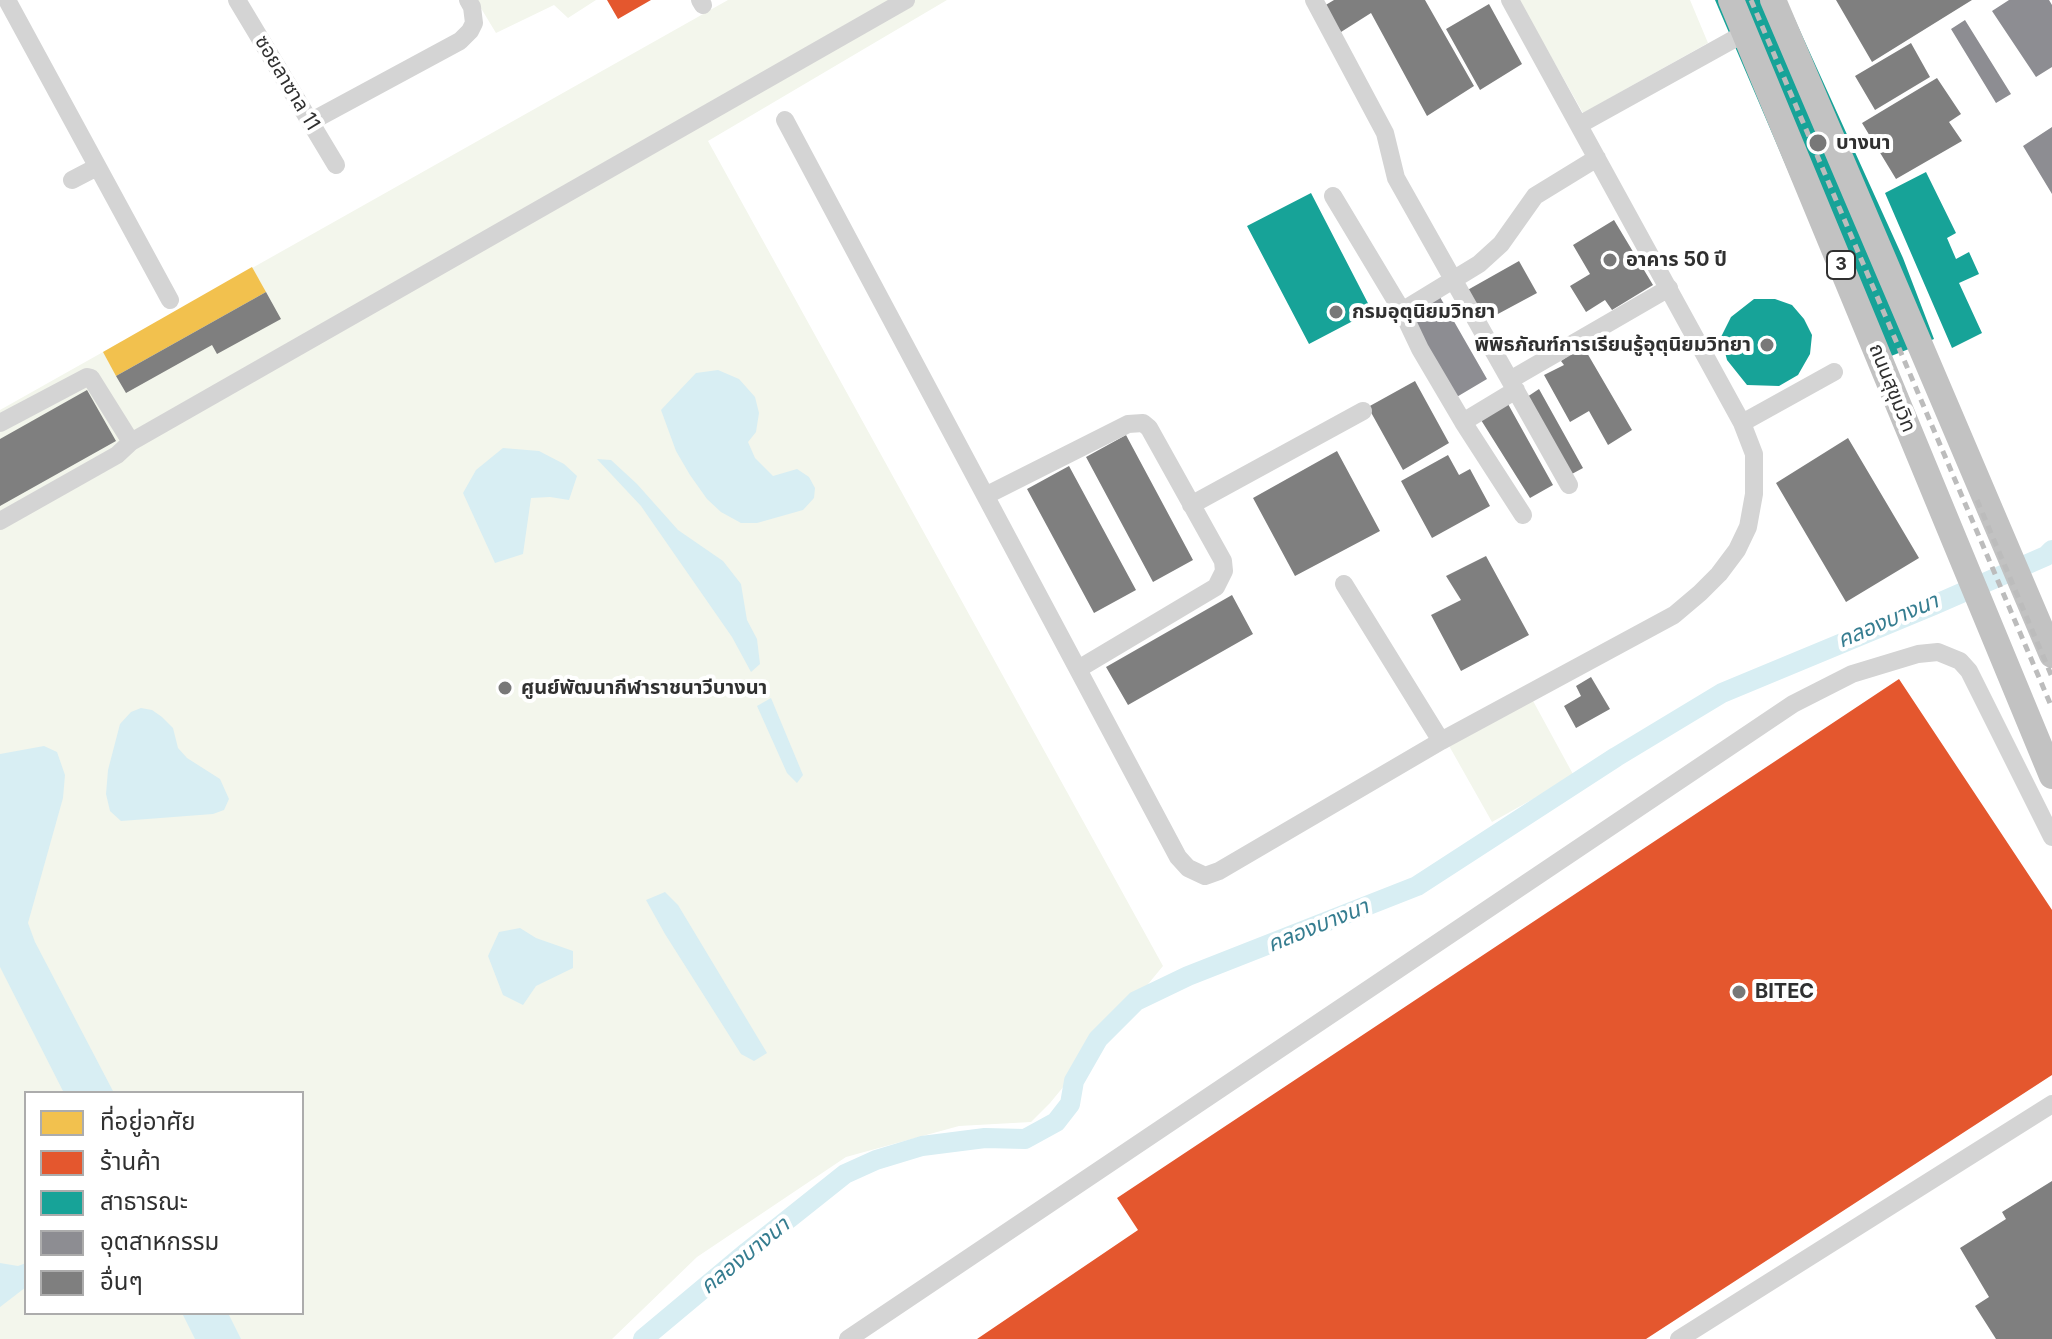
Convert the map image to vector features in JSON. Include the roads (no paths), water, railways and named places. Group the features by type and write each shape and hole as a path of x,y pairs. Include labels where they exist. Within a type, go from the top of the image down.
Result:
{"highway":[{"name":"ถนนสุขุมวิท","path":"1731,0 2052,776"},
{"name":"3","path":"1773,0 2052,655"}],"street":[{"path":"7,0 170,300"},
{"name":"ซอยลาซาล 11","path":"237,0 336,165"},
{"path":"310,122 460,41 474,23 468,0"},
{"path":"0,521 117,455 131,442 906,0"},
{"path":"1314,0 1385,133 1396,178 1569,485"},
{"path":"785,120 1080,668 1178,857 1188,868 1205,876 1219,871 1441,741 1674,615 1719,574 1737,550 1748,527 1754,494 1754,454 1742,423 1510,0"},
{"path":"1579,125 1745,33"},
{"path":"1402,311 1479,264 1501,244 1535,196 1597,158"},
{"path":"72,180 97,167"},
{"path":"1333,196 1402,311 1420,349 1463,422 1523,515"},
{"path":"1463,422 1513,385 1669,288"},
{"path":"1742,423 1834,372"},
{"path":"0,423 87,377 91,378 131,442"},
{"path":"1191,505 1363,411"},
{"path":"987,495 1136,422 1149,428 1223,561 1224,571 1216,587 1080,668"},
{"path":"1344,584 1441,741"},
{"path":"848,1339 1793,704 1852,674 1918,654 1938,652 1960,661 1969,671 2052,837"},
{"path":"1688,1337 2052,1104"}],"waterway":[{"name":"คลองบางนา","path":"643,1339 845,1174 876,1160 922,1146 985,1138 1025,1139 1056,1122 1070,1104 1074,1081 1098,1039 1136,1001 1188,976 1417,886 1616,757 1722,693 1934,605 2046,556 2052,550"}],"railway":[{"path":"1751,0 2052,708"},
{"path":"1977,500 2052,677"}],"place":[{"name":"บางนา","path":"1818,143"},
{"name":"อาคาร 50 ปี","path":"1610,260"},
{"name":"กรมอุตุนิยมวิทยา","path":"1336,312"},
{"name":"พิพิธภัณฑ์การเรียนรู้อุตุนิยมวิทยา","path":"1767,345"},
{"name":"ศูนย์พัฒนากีฬาราชนาวีบางนา","path":"505,688"},
{"name":"BITEC","path":"1739,992"}]}
